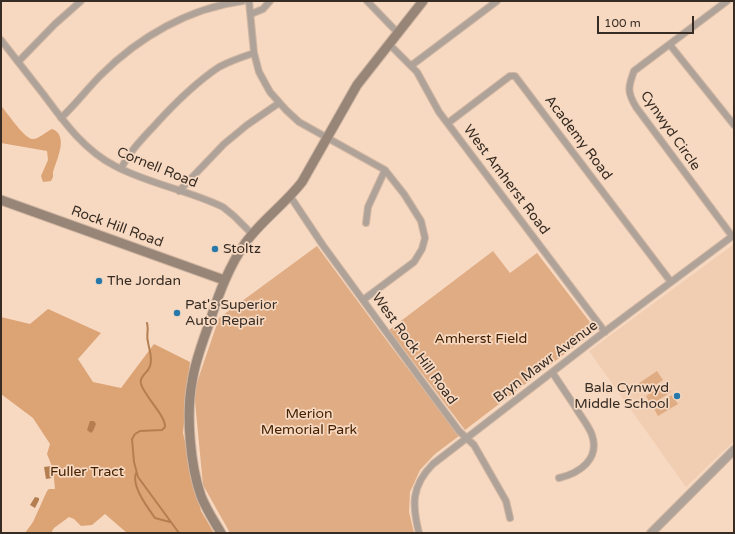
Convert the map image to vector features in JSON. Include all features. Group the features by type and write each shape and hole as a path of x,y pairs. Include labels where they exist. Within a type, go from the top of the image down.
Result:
{"main road":[{"path":"221,533 205,504 197,483 192,452 189,410 196,361 224,280 239,253 252,234 290,196 307,175 346,102 357,85 424,1"},
{"name":"Rock Hill Road","path":"1,200 224,280"}],"street":[{"path":"18,62 55,24 81,1"},
{"path":"61,118 110,66 134,47 160,30 197,12 215,6 243,1"},
{"path":"250,1 250,14 256,62 264,81 279,103 299,122 385,170 404,194 421,221 425,238 422,249 414,262 363,300"},
{"path":"250,14 263,9 270,1"},
{"path":"367,1 398,32"},
{"path":"412,65 497,1"},
{"name":"Cynwyd Circle","path":"727,1 634,71 629,84 630,96 636,107 733,236"},
{"name":"Cornell Road","path":"1,40 61,118 90,149 106,161 121,169 223,207 252,234"},
{"name":"West Amherst Road","path":"389,44 412,65 422,79 439,112 605,332"},
{"path":"670,45 734,125"},
{"path":"121,169 131,151 179,100 219,67 254,53"},
{"name":"Academy Road","path":"448,123 510,76 515,76 671,282"},
{"path":"179,191 224,144 247,125 279,103"},
{"path":"366,223 368,207 385,170"},
{"name":"West Rock Hill Road","path":"290,196 322,244 422,381 460,431 474,445 504,497 509,510 510,518"},
{"name":"Bryn Mawr Avenue","path":"420,533 415,515 414,500 421,478 432,464 733,236"},
{"path":"552,372 589,428 593,441 593,453 588,463 578,471 559,478"},
{"path":"651,533 734,450"}],"shaded area":[{"name":"Bala Cynwyd Middle School","path":"734,244 734,441 686,487 589,351"},
{"path":"90,421 94,421 96,424 91,433 87,430"},
{"path":"51,466 52,478 46,479 44,467"},
{"path":"35,497 39,498 39,500 35,508 30,505"}],"green space":[{"path":"1,106 21,131 30,138 38,138 52,129 60,136 61,142 59,154 51,181 43,182 41,176 48,160 47,151 1,143"},
{"name":"Merion Memorial Park","path":"317,246 459,436 435,454 420,470 410,492 409,512 414,533 230,533 203,485 194,391 219,318"},
{"name":"Amherst Field","path":"493,251 510,273 537,253 596,330 465,430 389,330"},
{"name":"Fuller Tract","path":"48,309 101,333 78,359 93,382 121,388 154,344 190,362 183,433 201,511 214,533 127,533 105,514 92,525 81,526 74,519 69,517 54,528 51,533 25,533 33,522 47,491 49,489 55,489 53,469 47,454 50,444 33,418 1,394 1,317 30,324"},
{"path":"657,371 663,380 644,393 638,384"},
{"path":"665,383 671,392 651,405 646,396"},
{"path":"672,395 678,404 658,416 653,407"}],"waterway":[{"path":"147,323 147,339 151,363 141,379 141,384 162,417 165,427 162,430 140,431 135,434 132,439 134,462 138,477 179,533"},
{"path":"136,473 136,484 148,509 155,518 170,522"}],"place":[{"name":"Stoltz","path":"215,249"},
{"name":"The Jordan","path":"99,281"},
{"name":"Pat's Superior Auto Repair","path":"177,313"},
{"name":"Bala Cynwyd Middle School","path":"677,396"}]}
